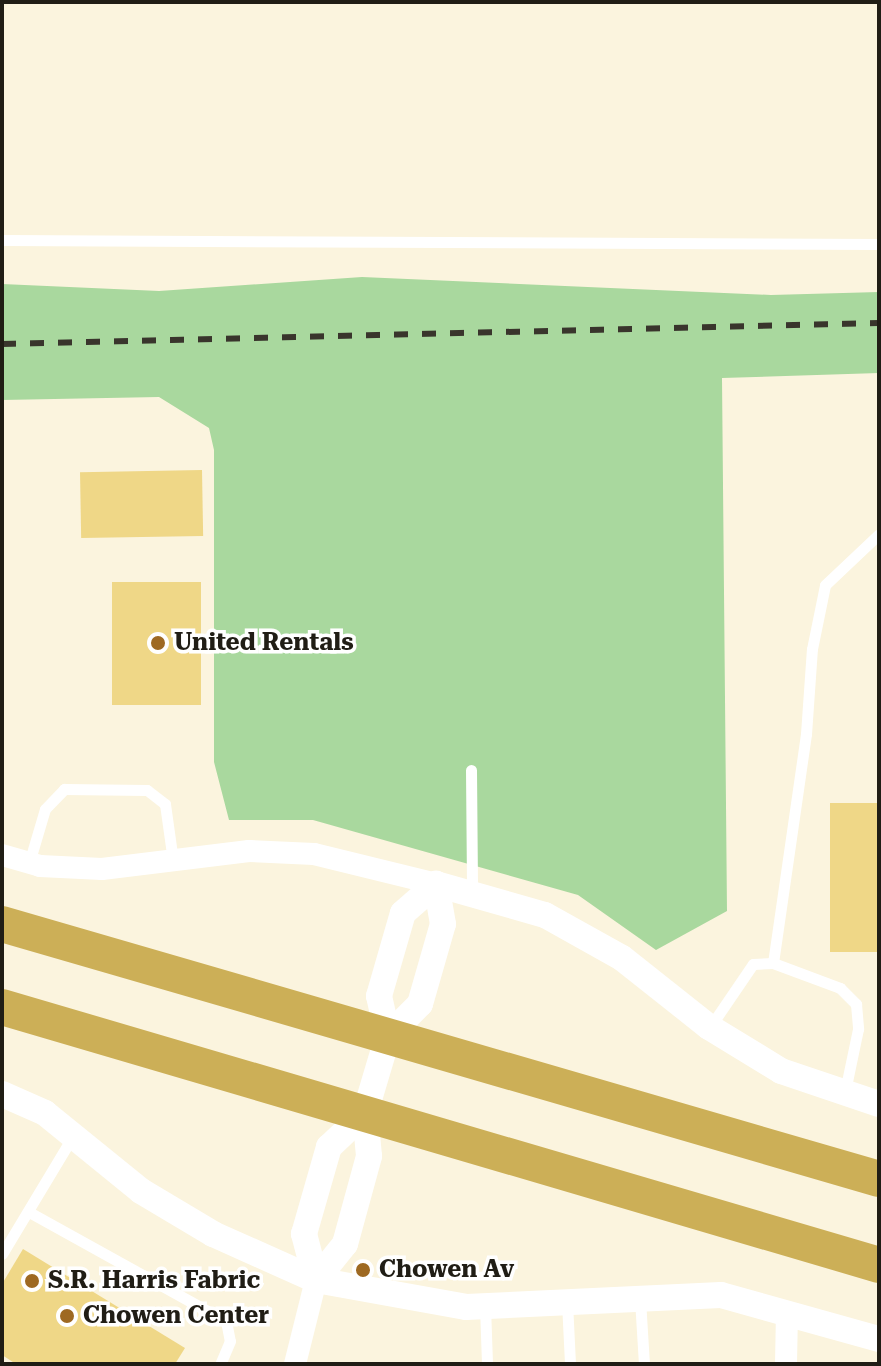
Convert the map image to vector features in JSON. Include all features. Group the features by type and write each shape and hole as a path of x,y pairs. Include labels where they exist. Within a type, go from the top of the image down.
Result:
{"highway":[{"path":"2,924 879,1179"},
{"path":"2,1007 879,1265"}],"street":[{"path":"2,855 29,863 102,869 174,863 249,851 314,854 472,894 545,915 597,944 709,1027 781,1071 879,1104"},
{"path":"388,1036 379,996 403,913 436,884"},
{"path":"295,1364 316,1280 345,1244 369,1156 365,1113 388,1036 420,1004 443,924 436,884"},
{"path":"2,1094 45,1113 141,1191 213,1234 316,1280 485,1306 721,1295 879,1339"},
{"path":"316,1280 304,1234 329,1147 365,1113"},
{"path":"786,1364 787,1314"}],"lane":[{"path":"2,240 879,244"},
{"path":"773,963 806,734 812,649 825,585 879,534"},
{"path":"471,770 472,894"},
{"path":"29,863 45,809 64,789 147,790 165,804 174,863"},
{"path":"709,1027 753,964 773,963 840,988 856,1004 858,1029 844,1093"},
{"path":"2,1254 74,1135"},
{"path":"29,1212 226,1321 230,1341 220,1364"},
{"path":"640,1298 644,1364"},
{"path":"567,1302 570,1364"},
{"path":"485,1306 487,1364"}],"green space":[{"path":"362,277 771,295 879,292 879,373 722,378 727,911 656,950 578,895 313,820 229,820 214,762 214,450 209,428 159,397 2,400 2,284 159,291"}],"building":[{"path":"202,470 203,536 81,538 80,472"},
{"name":"United Rentals","path":"112,582 201,582 201,705 112,705"},
{"path":"830,803 879,803 879,952 830,952"},
{"name":"Chowen Center","path":"23,1249 185,1348 175,1364 16,1364 2,1355 2,1284"}],"railway":[{"path":"2,344 879,323"}],"place":[{"name":"United Rentals","path":"158,643"},
{"name":"Chowen Av","path":"363,1270"},
{"name":"S.R. Harris Fabric","path":"32,1281"},
{"name":"Chowen Center","path":"67,1316"}]}
